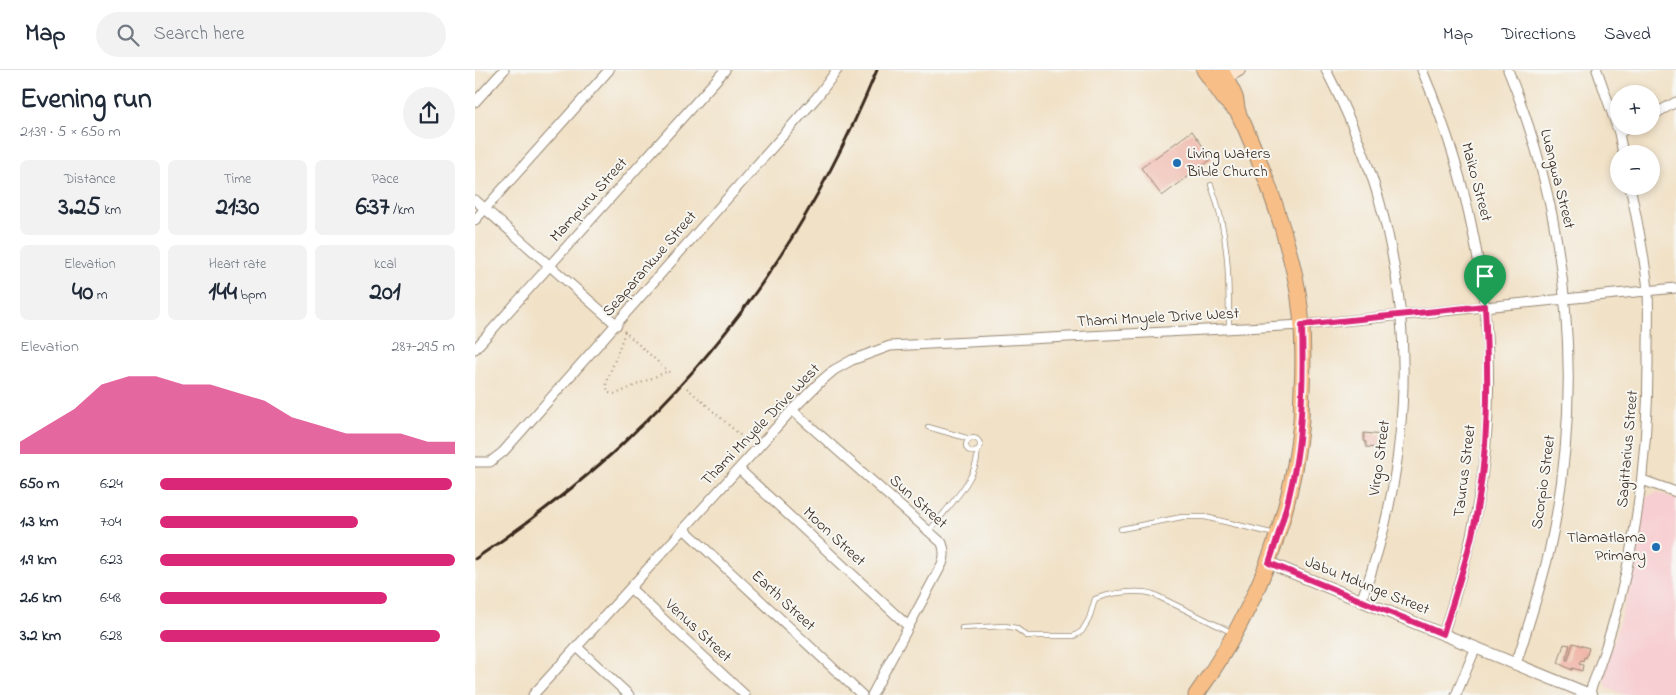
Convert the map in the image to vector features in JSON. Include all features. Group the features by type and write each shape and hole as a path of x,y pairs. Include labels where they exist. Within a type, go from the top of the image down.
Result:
{"main road":[{"path":"1204,70 1220,77 1239,70"},
{"path":"1197,695 1216,667 1247,612 1269,563 1279,535 1292,481 1300,430 1303,363 1302,325 1295,277 1278,211 1238,112 1229,106 1220,77"}],"street":[{"path":"475,102 504,70"},
{"path":"475,220 609,70"},
{"name":"Mampuru Street","path":"475,349 725,70"},
{"name":"Seaparankwe Street","path":"475,462 490,462 503,452 817,97 837,70"},
{"name":"Virgo Street","path":"1326,70 1352,125 1380,202 1402,315 1403,375 1401,429 1387,515 1361,601"},
{"name":"Maiko Street","path":"1421,70 1444,126 1459,173 1472,224 1485,306"},
{"name":"Luangwa Street","path":"1508,70 1523,108 1541,167 1555,231 1566,298"},
{"path":"1597,70 1610,107"},
{"path":"1660,111 1676,102"},
{"name":"Sagittarius Street","path":"1590,694 1612,625 1629,557 1642,480 1649,400 1648,291 1632,195"},
{"path":"475,200 617,325"},
{"name":"Thami Mnyele Drive West","path":"533,695 792,410 834,370 871,352 890,346 1302,325 1676,288"},
{"name":"Scorpio Street","path":"1515,664 1549,552 1561,482 1567,420 1566,298"},
{"name":"Taurus Street","path":"1443,634 1471,536 1483,466 1487,409 1485,306"},
{"name":"Sun Street","path":"792,410 929,531 942,543 944,548 944,559 872,695"},
{"name":"Moon Street","path":"739,469 909,626"},
{"path":"1642,480 1676,492"},
{"name":"Earth Street","path":"684,529 862,695"},
{"name":"Jabu Mdunge Street","path":"1269,563 1590,694"},
{"name":"Venus Street","path":"631,589 745,695"},
{"path":"577,647 629,695"},
{"path":"1456,695 1475,647"}],"lane":[{"path":"1211,185 1218,204 1227,247 1229,267 1229,329"},
{"path":"927,427 979,441 977,463 971,478 929,531"},
{"path":"970,439 966,444 968,450 977,450"},
{"path":"1121,529 1183,517 1205,517 1279,535"},
{"path":"962,628 1005,626 1016,628 1027,636 1074,636 1082,630 1089,620 1095,599 1102,596 1141,592 1153,594 1235,634"}],"path":[{"path":"625,332 606,386 609,393 616,394 669,372 629,336"},
{"path":"687,388 757,449"}],"shaded area":[{"name":"Tlamatlama Primary","path":"1657,492 1676,499 1676,695 1624,695 1609,689 1603,677 1627,595 1646,497"}],"building":[{"name":"Living Waters Bible Church","path":"1192,131 1212,159 1162,196 1141,168"},
{"path":"1364,433 1382,435 1379,448 1366,447"},
{"path":"1573,643 1589,648 1586,658 1584,657 1583,661 1581,660 1579,664 1583,665 1582,671 1572,668 1572,670 1558,663 1564,644 1570,645 1566,660 1568,660"}],"railway":[{"path":"475,559 543,511 612,454 681,385 716,344 778,259 806,214 832,168 877,70"}],"place":[{"name":"Living Waters Bible Church","path":"1177,163"},
{"name":"Tlamatlama Primary","path":"1656,547"}],"route":[{"path":"1485,306 1488,361 1486,440 1483,466 1471,536 1443,634 1269,563 1283,522 1300,430 1303,363 1302,325 1485,306"}]}
